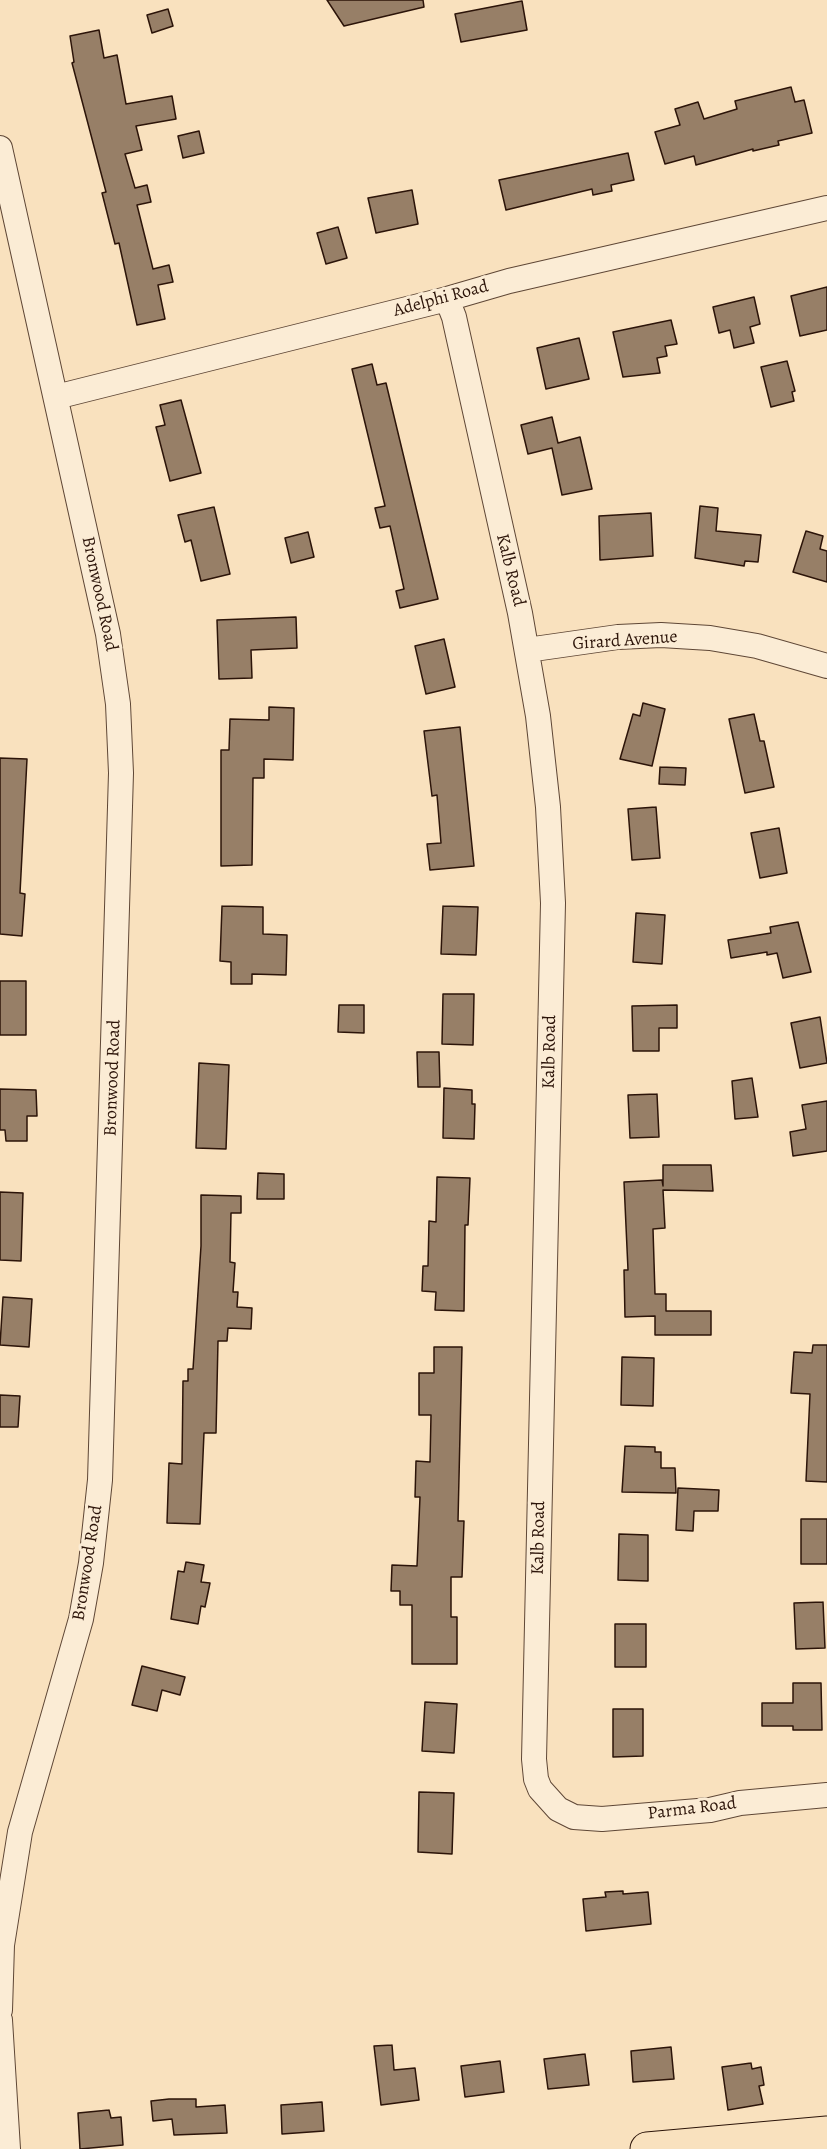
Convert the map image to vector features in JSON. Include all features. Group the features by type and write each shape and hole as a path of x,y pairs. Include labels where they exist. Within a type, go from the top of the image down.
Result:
{"highway":[{"path":"646,2149 827,2133"}],"street":[{"name":"Bronwood Road","path":"0,148 108,634 118,704 121,773 100,1456 91,1563 81,1619 30,1793 7,1899 2,1945 0,2010"},
{"name":"Adelphi Road","path":"56,397 447,299 509,281 827,208"},
{"name":"Kalb Road","path":"447,299 454,317 527,650 548,807 552,903 534,1759 540,1789 558,1809"},
{"name":"Girard Avenue","path":"527,650 618,638 662,635 710,638 757,646 827,666"},
{"name":"Parma Road","path":"558,1809 574,1816 602,1819 710,1810 740,1803 827,1794"},
{"path":"0,2020 8,2149"}],"building":[{"path":"327,0 423,0 424,7 344,26"},
{"path":"522,1 527,30 461,42 455,14"},
{"path":"168,9 173,26 152,33 147,15"},
{"path":"99,30 104,58 117,55 126,104 172,96 176,119 136,126 142,150 125,154 135,188 147,185 151,202 137,205 153,269 169,265 173,282 158,285 165,319 137,325 119,243 115,244 102,193 106,192 72,63 74,62 70,36"},
{"path":"791,87 795,102 804,100 812,133 778,141 779,145 753,151 753,149 696,165 694,156 665,164 655,132 680,125 675,109 698,102 704,119 737,109 735,101"},
{"path":"199,131 204,153 183,158 178,136"},
{"path":"628,153 634,180 611,185 612,191 593,195 592,189 506,210 499,180"},
{"path":"412,190 418,224 376,233 368,198"},
{"path":"338,227 347,258 326,264 317,233"},
{"path":"827,287 827,330 800,336 791,296"},
{"path":"754,297 760,324 750,327 754,343 734,348 730,330 719,333 713,307"},
{"path":"671,320 677,344 665,346 667,356 657,358 660,373 623,377 613,332"},
{"path":"579,338 589,379 546,389 537,348"},
{"path":"787,361 795,391 792,392 794,401 771,407 761,367"},
{"path":"372,364 377,385 386,383 438,599 400,608 396,591 404,589 390,526 380,528 375,508 385,506 352,369"},
{"path":"181,400 201,473 170,481 156,427 165,425 160,405"},
{"path":"552,417 558,443 580,437 592,489 562,495 552,448 528,454 521,425"},
{"path":"700,506 718,508 716,531 761,535 758,562 745,561 744,566 695,558"},
{"path":"214,507 230,574 201,581 191,540 185,542 178,515"},
{"path":"651,513 653,556 600,560 599,516"},
{"path":"806,531 823,536 820,549 827,551 827,582 793,572"},
{"path":"308,532 314,557 291,563 285,538"},
{"path":"296,617 297,648 251,650 252,678 219,679 217,620"},
{"path":"444,639 455,687 426,694 415,646"},
{"path":"643,703 665,709 652,766 620,759 633,714 640,716"},
{"path":"269,707 294,708 293,760 264,759 264,778 253,778 252,865 221,866 221,750 229,750 230,719 269,720"},
{"path":"754,714 760,741 764,741 774,787 745,793 729,719"},
{"path":"460,727 474,866 430,870 427,844 441,843 437,795 432,796 424,731"},
{"path":"0,758 27,759 20,893 25,894 22,936 0,934"},
{"path":"660,767 686,768 685,785 659,784"},
{"path":"656,807 660,858 632,860 628,809"},
{"path":"779,828 787,873 760,878 751,833"},
{"path":"222,906 263,907 263,934 287,935 286,975 252,974 252,984 231,984 231,962 220,961"},
{"path":"443,906 478,907 476,955 441,954"},
{"path":"636,913 665,915 662,964 633,962"},
{"path":"798,922 811,972 783,978 777,953 767,955 767,952 731,958 728,940 771,933 770,927"},
{"path":"0,981 26,981 26,1035 0,1035"},
{"path":"443,994 474,994 473,1045 442,1044"},
{"path":"339,1005 364,1005 364,1033 338,1032"},
{"path":"677,1005 677,1028 659,1028 659,1051 633,1051 632,1006"},
{"path":"820,1017 827,1063 800,1068 791,1023"},
{"path":"417,1052 439,1052 440,1087 418,1087"},
{"path":"199,1063 229,1065 226,1149 196,1148"},
{"path":"752,1078 758,1117 735,1119 732,1081"},
{"path":"444,1088 472,1090 472,1104 475,1104 474,1139 443,1138"},
{"path":"0,1089 36,1090 37,1116 27,1116 27,1141 6,1141 5,1130 0,1130"},
{"path":"657,1094 659,1137 630,1138 628,1095"},
{"path":"827,1101 827,1151 793,1156 790,1132 806,1129 802,1105"},
{"path":"663,1165 711,1165 713,1191 663,1190 665,1228 653,1229 655,1294 666,1294 666,1311 711,1311 711,1335 655,1335 655,1316 625,1317 624,1270 628,1270 624,1182 662,1180 663,1186"},
{"path":"258,1173 284,1174 284,1199 257,1199"},
{"path":"437,1177 470,1178 468,1225 465,1225 464,1311 435,1310 436,1292 422,1291 423,1266 428,1266 429,1221 436,1222"},
{"path":"0,1192 23,1193 21,1261 0,1260"},
{"path":"201,1195 241,1196 241,1213 231,1213 230,1262 235,1263 233,1292 238,1292 237,1307 252,1308 251,1329 228,1328 227,1341 218,1341 216,1433 204,1433 200,1524 167,1523 169,1463 182,1464 183,1381 188,1381 188,1369 193,1369 201,1246"},
{"path":"3,1297 32,1299 29,1347 0,1345"},
{"path":"813,1345 827,1345 827,1482 806,1481 810,1394 791,1393 794,1352 812,1353"},
{"path":"434,1347 462,1347 458,1521 464,1521 462,1577 451,1577 451,1617 457,1617 457,1664 412,1664 412,1605 400,1605 400,1591 391,1591 392,1565 417,1566 420,1497 415,1497 416,1461 430,1462 431,1415 419,1415 419,1373 434,1373"},
{"path":"622,1357 654,1358 653,1406 621,1405"},
{"path":"0,1395 20,1396 18,1427 0,1427"},
{"path":"625,1446 655,1447 655,1452 661,1452 661,1468 675,1468 676,1493 622,1492"},
{"path":"678,1488 719,1490 718,1511 694,1511 693,1531 676,1530"},
{"path":"801,1519 827,1519 827,1564 801,1564"},
{"path":"619,1534 648,1535 648,1581 618,1580"},
{"path":"186,1562 204,1565 201,1582 210,1583 205,1607 201,1606 198,1624 171,1619 178,1571 184,1572"},
{"path":"823,1602 825,1648 796,1649 794,1603"},
{"path":"615,1624 646,1624 646,1667 615,1667"},
{"path":"142,1666 185,1677 180,1695 162,1690 157,1711 132,1705"},
{"path":"793,1683 821,1683 822,1730 793,1730 793,1726 762,1726 762,1703 793,1703"},
{"path":"425,1702 457,1704 454,1753 422,1751"},
{"path":"613,1709 643,1709 643,1756 613,1757"},
{"path":"419,1792 454,1793 452,1854 418,1852"},
{"path":"623,1891 623,1894 648,1892 651,1924 586,1931 583,1899 606,1897 605,1892"},
{"path":"392,2045 394,2070 415,2068 419,2100 381,2105 374,2046"},
{"path":"671,2047 674,2079 633,2082 631,2051"},
{"path":"585,2054 589,2085 548,2089 544,2059"},
{"path":"500,2061 504,2092 465,2097 461,2066"},
{"path":"751,2063 752,2069 761,2067 764,2085 759,2086 763,2104 728,2110 722,2067"},
{"path":"196,2099 196,2107 225,2105 227,2133 174,2135 172,2119 153,2121 151,2101"},
{"path":"322,2102 324,2131 282,2134 281,2105"},
{"path":"109,2110 111,2118 121,2117 123,2145 80,2149 78,2113"}]}
